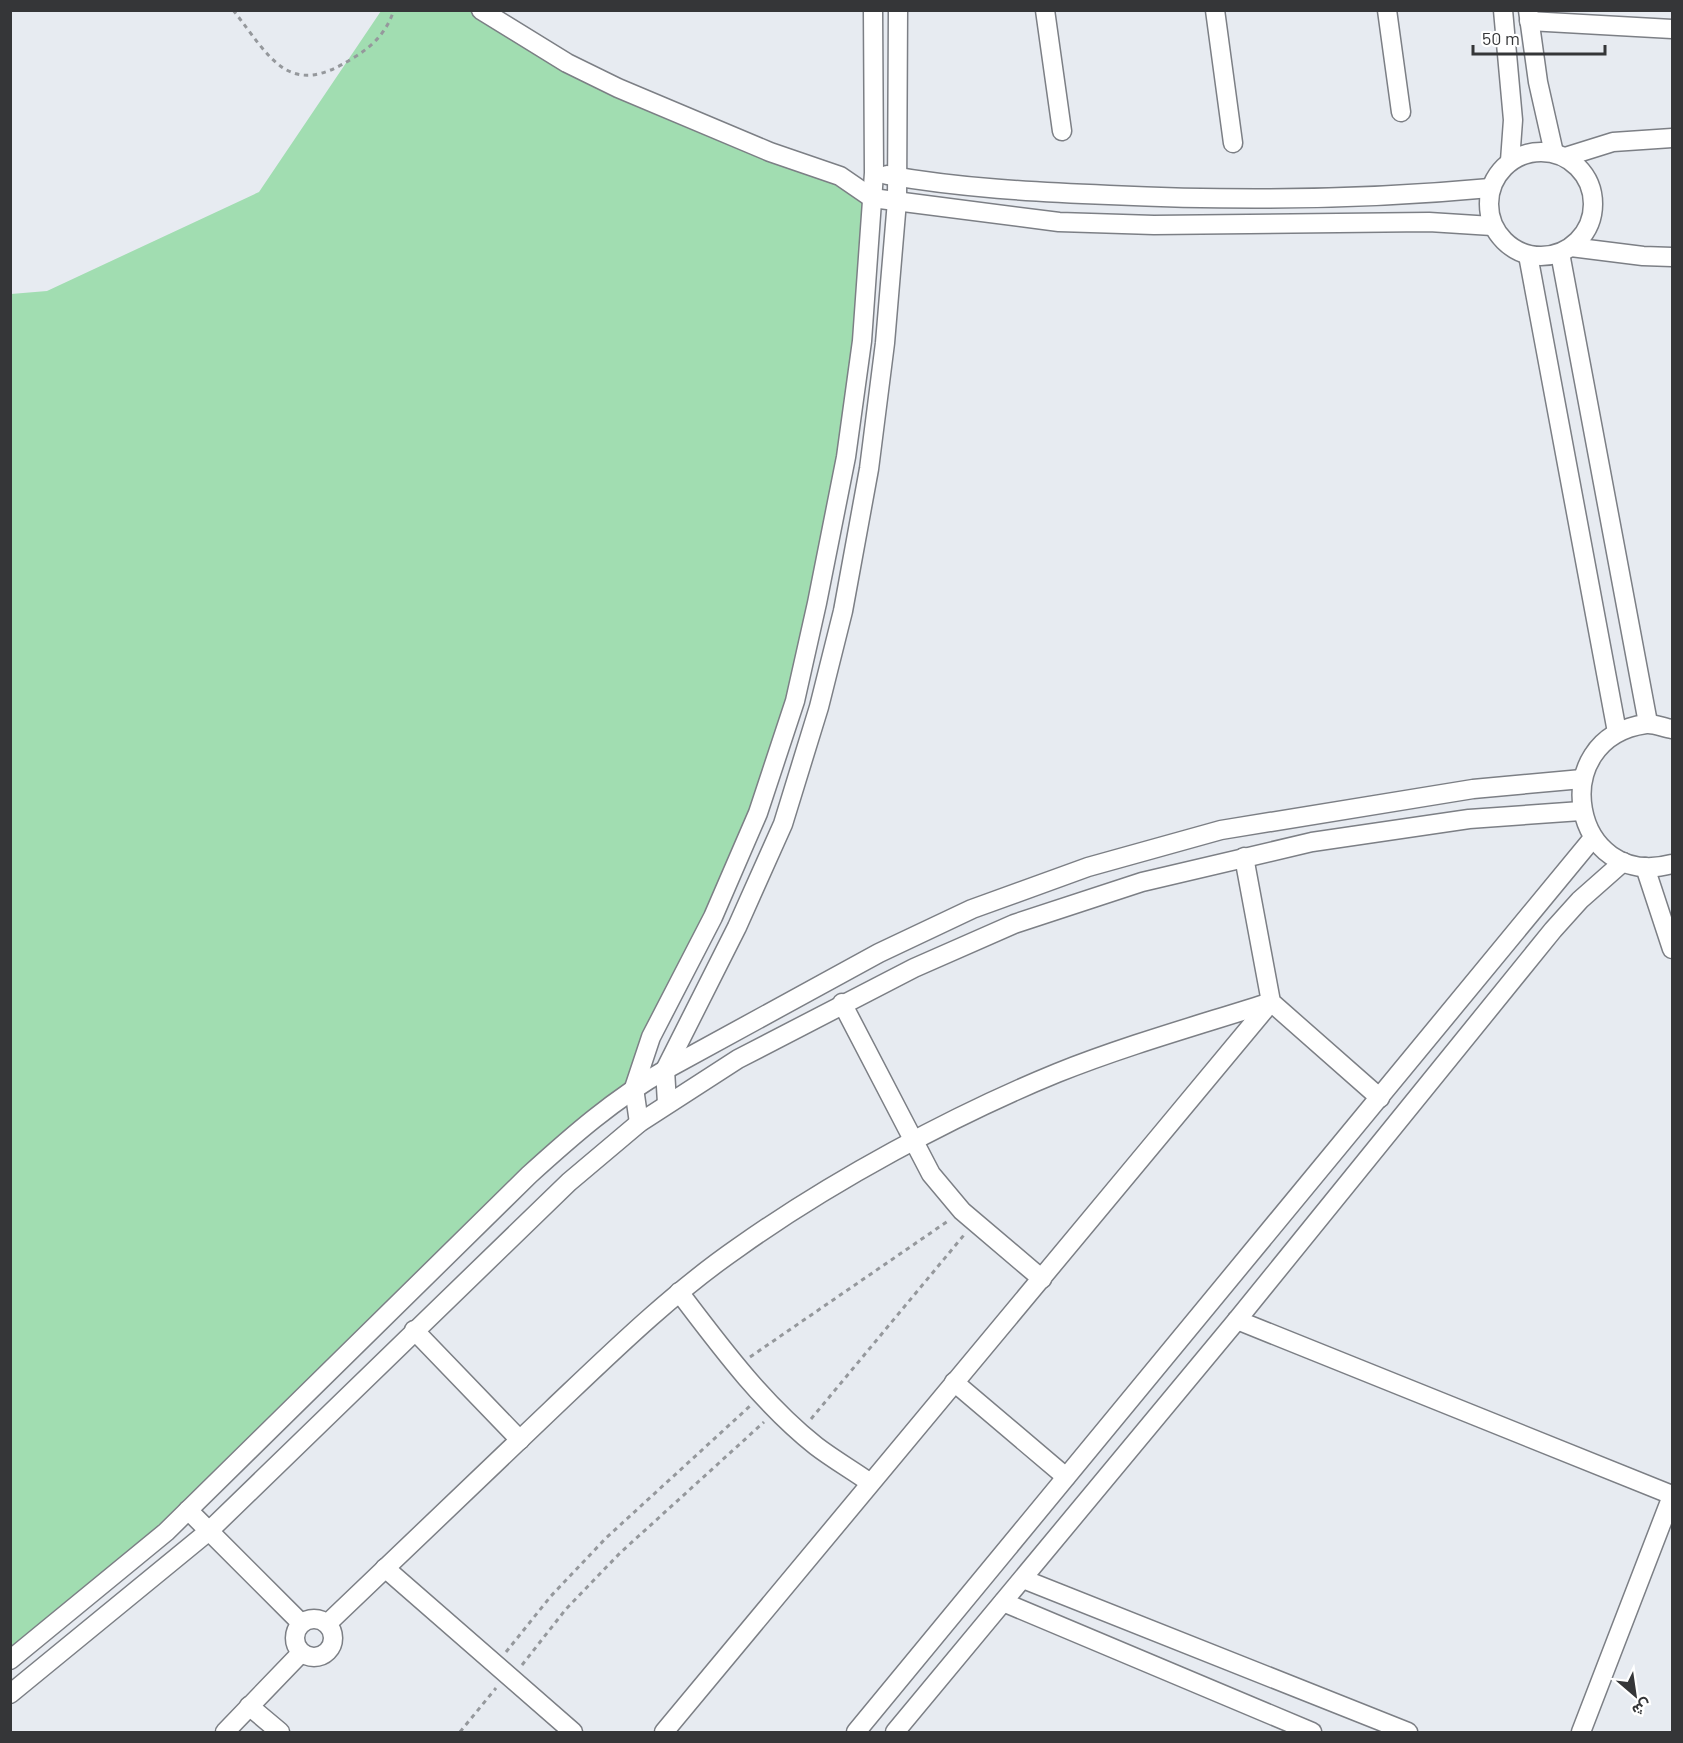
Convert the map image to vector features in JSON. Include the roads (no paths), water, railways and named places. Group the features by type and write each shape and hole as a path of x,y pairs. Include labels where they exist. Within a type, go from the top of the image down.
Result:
{"street":[{"path":"482,10 567,63 618,88 760,148 840,176 872,198 1059,222 1154,225 1429,222 1492,226"},
{"path":"639,1123 634,1088 651,1036 713,917 758,813 795,701 846,457 862,341 874,173 873,10"},
{"path":"667,1103 665,1070 737,927 783,824 819,707 843,611 869,469 885,343 897,201 898,10"},
{"path":"1045,10 1062,131"},
{"path":"1215,10 1233,142"},
{"path":"1387,10 1401,112"},
{"path":"1503,10 1513,120 1510,161"},
{"path":"1672,29 1529,16 1538,82 1560,155 1582,171 1592,190 1593,212 1586,232 1565,250 1544,257 1528,255 1507,244 1492,226 1488,207 1490,188 1498,173 1510,161 1532,152 1560,155 1613,142 1672,138"},
{"path":"840,176 874,173 1058,193 1159,198 1370,196 1490,188"},
{"path":"1565,250 1672,257"},
{"path":"1565,250 1648,723"},
{"path":"1528,255 1617,732"},
{"path":"1672,729 1648,723 1617,732 1590,759 1582,779 1581,811 1593,838 1607,852 1623,862 1645,867 1672,867"},
{"path":"10,1660 166,1532 529,1175 583,1125 634,1088 665,1070 879,953 972,909 1088,867 1221,830 1473,789 1582,779"},
{"path":"10,1694 209,1531 554,1196 639,1123 738,1059 842,1003 1014,924 1142,882 1312,842 1469,819 1581,811"},
{"path":"856,1732 1593,838"},
{"path":"1244,857 1271,1002 1380,1098"},
{"path":"895,1732 1237,1320 1553,930 1580,900 1623,862"},
{"path":"1645,867 1672,949"},
{"path":"327,1624 679,1292 802,1204 913,1143 1056,1073 1128,1047 1271,1002"},
{"path":"664,1732 869,1482 1042,1279 1271,1002"},
{"path":"842,1003 931,1174 969,1216 1042,1279"},
{"path":"679,1292 736,1366 777,1411 816,1446 869,1482"},
{"path":"1237,1320 1672,1495 1581,1732"},
{"path":"414,1330 520,1440"},
{"path":"954,1382 1066,1477"},
{"path":"188,1510 301,1623"},
{"path":"385,1568 573,1732"},
{"path":"1023,1579 1408,1732"},
{"path":"1003,1602 1312,1732"},
{"path":"310,1619 319,1619 327,1624 333,1640 325,1653 309,1656 301,1653 295,1643 295,1632 301,1623 310,1619"},
{"path":"225,1732 301,1653"},
{"path":"249,1706 280,1732"}]}
